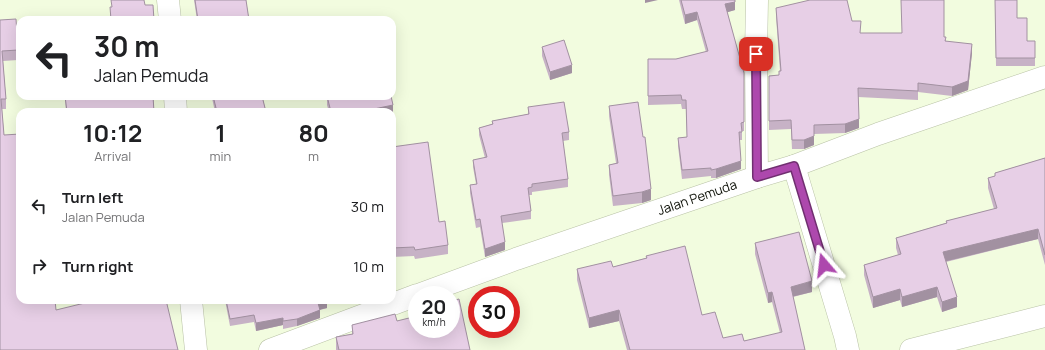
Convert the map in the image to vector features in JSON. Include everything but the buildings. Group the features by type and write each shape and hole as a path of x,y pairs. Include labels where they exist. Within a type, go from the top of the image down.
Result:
{"street":[{"path":"168,0 170,16"},
{"path":"757,177 756,54 758,0"},
{"name":"Jalan Pemuda","path":"442,286 516,259 757,177 794,166 878,134 1045,77"},
{"path":"794,166 848,350"},
{"name":"Jalan Pemuda","path":"396,303 408,298"},
{"path":"191,304 196,350"},
{"name":"Jalan Pemuda","path":"270,350 393,304"},
{"path":"911,350 1045,316"}],"route":[{"path":"756,54 757,177 794,166 824,265"}]}
